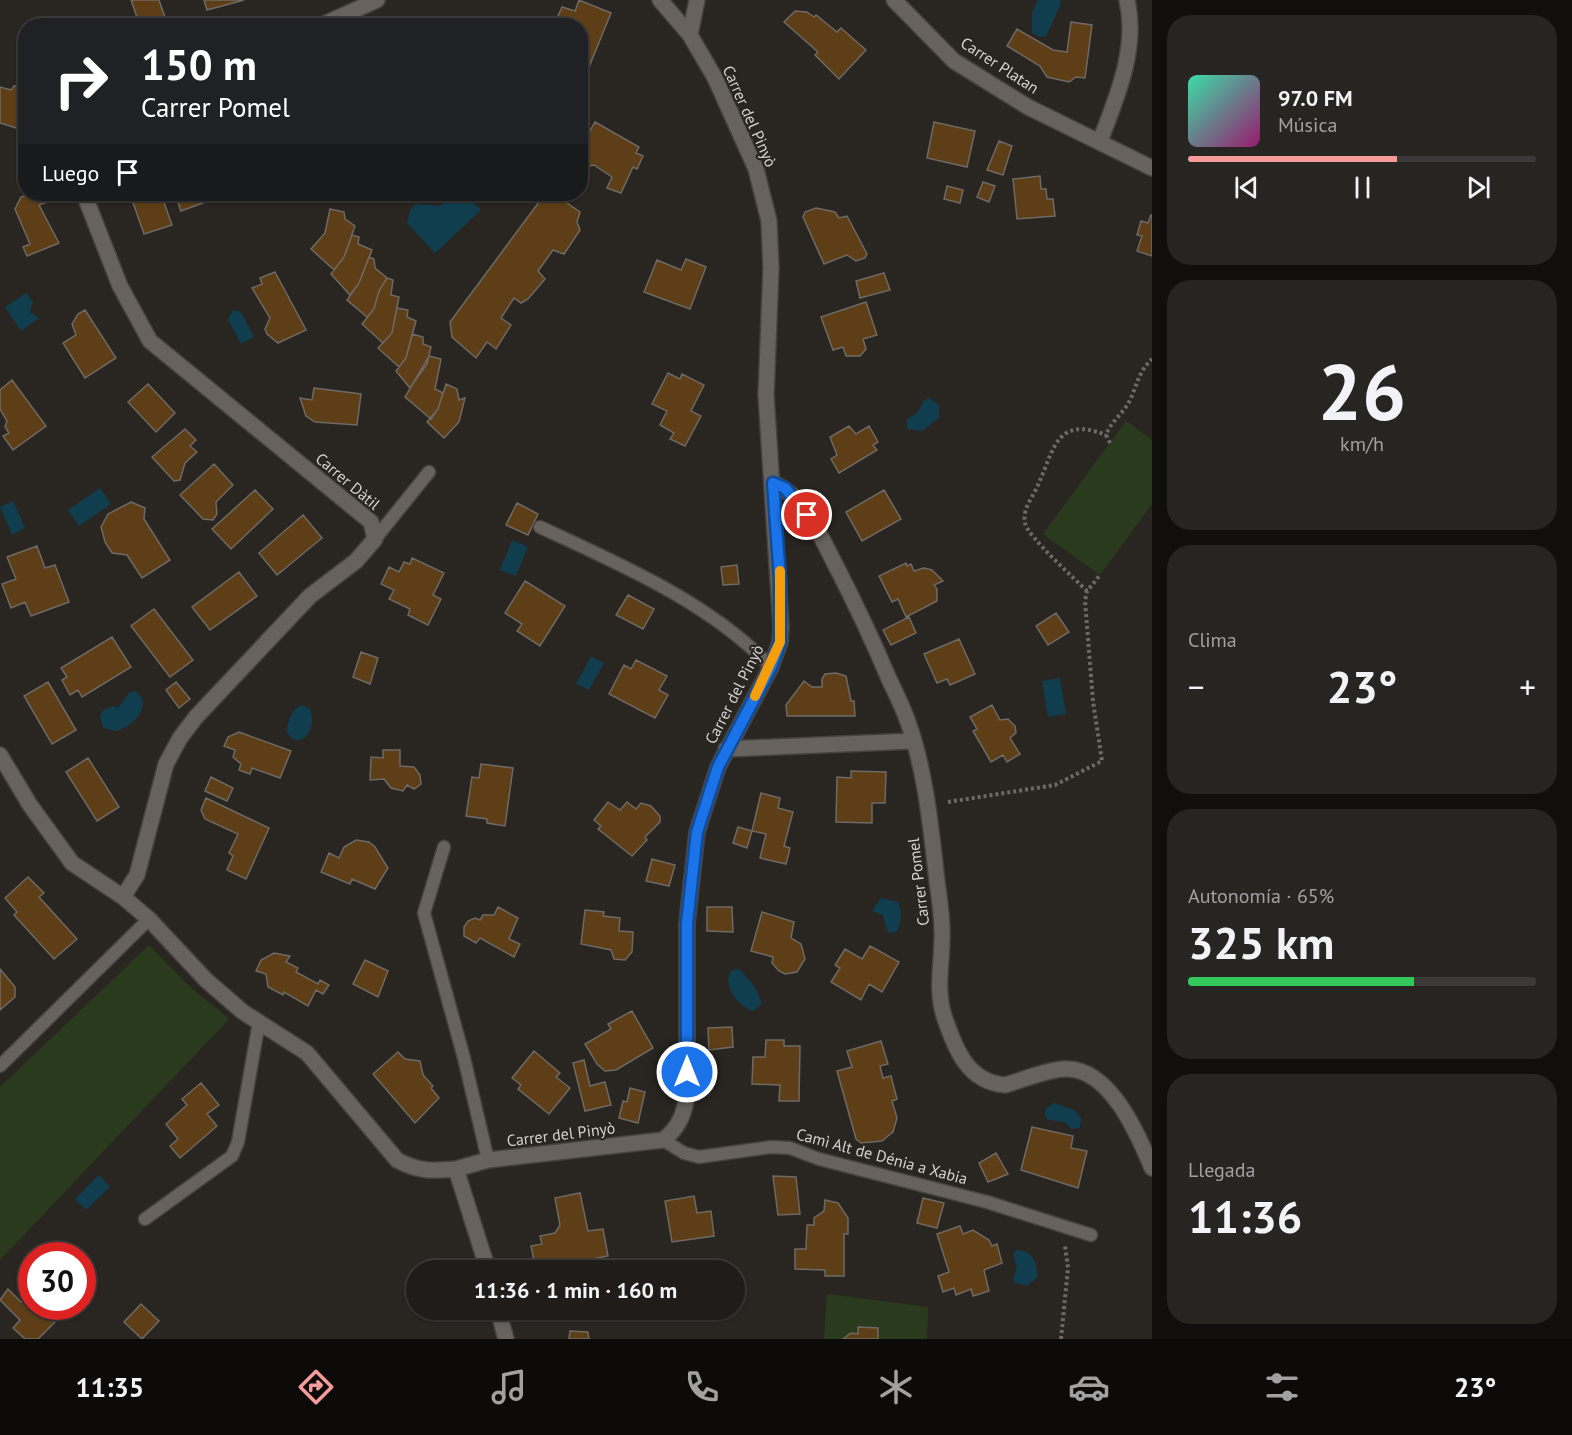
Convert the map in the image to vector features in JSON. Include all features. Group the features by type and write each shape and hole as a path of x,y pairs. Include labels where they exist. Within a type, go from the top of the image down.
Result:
{"street":[{"path":"338,18 377,0"},
{"name":"Carrer del Pinyò","path":"2,761 72,863 123,897 149,919 206,980 259,1022 307,1053 398,1160 415,1169 428,1172 456,1169 488,1160 663,1140 673,1132 685,1107 687,923 692,862 704,808 726,749 771,667 780,642 782,627 766,395 771,268 769,221 756,169 715,78 690,35 660,0"},
{"path":"690,35 698,0"},
{"name":"Carrer Platan","path":"894,0 954,61 1028,106 1152,168"},
{"path":"1100,141 1127,58 1130,31 1126,0"},
{"name":"Carrer Dàtil","path":"87,201 120,286 150,341 371,522 375,539"},
{"name":"Carrer Pomel","path":"773,483 785,488 800,503 815,527 862,615 909,724 927,805 942,932 938,977 940,999 963,1062 979,1078 995,1085 1005,1085 1062,1069 1086,1073 1124,1109 1152,1168"},
{"path":"123,897 137,875 166,764 180,738 196,717 302,603 332,577 356,561 375,539"},
{"path":"726,749 914,741"},
{"path":"456,1169 485,1260"},
{"path":"501,1320 506,1339"}],"lane":[{"path":"375,539 429,472"},
{"path":"540,527 617,563 681,598 744,639 771,667"},
{"path":"444,847 424,913 488,1160"},
{"path":"0,1066 149,919"},
{"path":"145,1219 232,1156 238,1142 259,1022"},
{"name":"Camì Alt de Dénia a Xabia","path":"663,1140 684,1153 699,1157 771,1147 790,1148 819,1159 976,1199 1091,1235"}],"path":[{"path":"1110,443 1106,435 1109,427 1130,401 1138,377 1152,359"},
{"path":"1087,591 1025,525 1025,510 1033,497 1055,442 1064,433 1082,429 1106,435"},
{"path":"927,805 1055,785 1102,761 1085,629 1087,591 1100,575"},
{"path":"1056,1223 1063,1237 1068,1268 1061,1339"}],"green space":[{"path":"1126,421 1152,440 1152,504 1100,575 1043,534"},
{"path":"149,945 189,986 229,1019 0,1260 0,1087"},
{"path":"827,1294 928,1307 927,1339 824,1339"}],"water":[{"path":"1038,0 1060,0 1061,4 1046,36 1040,37 1032,33 1032,13"},
{"path":"446,201 472,201 481,210 435,253 407,223 410,210 416,204 440,206"},
{"path":"26,293 33,302 30,312 39,318 21,331 5,307"},
{"path":"233,310 241,312 254,337 241,344 228,319"},
{"path":"929,398 939,405 939,418 922,431 907,429 907,419 918,412 924,400"},
{"path":"100,488 111,504 79,526 68,510"},
{"path":"13,501 25,528 12,535 0,507"},
{"path":"512,540 528,547 516,576 500,570"},
{"path":"591,656 604,663 589,690 576,684"},
{"path":"1060,678 1066,714 1048,717 1042,681"},
{"path":"135,691 143,699 136,720 116,731 103,728 100,716 103,710 113,706 118,708 129,693"},
{"path":"302,705 310,709 312,720 310,730 304,738 294,740 287,733 288,724 292,713"},
{"path":"881,898 898,902 901,917 896,932 888,933 883,915 872,911"},
{"path":"739,969 754,985 762,1003 754,1011 737,1000 730,988 729,976 732,970"},
{"path":"1054,1103 1074,1110 1081,1118 1080,1128 1071,1129 1065,1122 1048,1120 1045,1116 1046,1108"},
{"path":"99,1175 110,1187 86,1210 75,1199"},
{"path":"1016,1250 1027,1252 1037,1268 1037,1278 1026,1286 1015,1283 1013,1278 1017,1267 1013,1255"}],"building":[{"path":"131,0 159,0 165,18 137,18"},
{"path":"204,0 244,0 207,10"},
{"path":"579,0 611,13 589,67 588,18 557,18 562,7 575,11"},
{"path":"795,11 807,12 814,17 816,15 837,32 841,28 866,50 839,79 815,55 818,52 784,22"},
{"path":"1071,22 1092,25 1085,78 1076,77 1069,82 1047,77 1040,66 1007,46 1017,29 1053,50 1067,52"},
{"path":"14,86 18,86 18,127 16,128 0,123 0,87 11,90"},
{"path":"595,122 639,147 636,153 643,156 637,169 633,167 621,193 607,188 612,177 594,165 588,166 588,134"},
{"path":"934,122 975,131 967,167 927,158"},
{"path":"999,141 1012,146 1003,175 987,170"},
{"path":"1040,176 1041,189 1046,189 1047,199 1053,199 1055,216 1017,219 1013,179"},
{"path":"983,182 995,186 989,202 977,197"},
{"path":"947,186 963,190 960,203 944,199"},
{"path":"19,201 46,201 39,205 59,243 27,256 23,247 30,244 15,209"},
{"path":"132,201 163,201 172,225 144,234"},
{"path":"177,201 208,201 181,211"},
{"path":"540,201 564,201 580,212 577,222 580,230 564,254 553,250 538,271 545,279 528,299 521,303 514,298 501,318 511,325 496,349 487,342 476,358 452,337 450,322"},
{"path":"816,208 835,212 839,218 847,216 867,254 865,258 856,261 847,255 824,264 803,217 805,212"},
{"path":"330,209 344,212 345,219 355,226 344,257 334,270 311,249 325,233"},
{"path":"1151,215 1152,256 1137,251 1142,236 1137,235 1141,221 1148,223"},
{"path":"352,235 359,237 358,244 372,250 359,283 350,295 331,274 344,257"},
{"path":"369,257 374,259 375,268 387,278 379,291 374,309 367,317 347,300 359,283"},
{"path":"686,259 706,267 690,309 644,292 657,260 681,270"},
{"path":"275,272 306,330 278,343 267,334 265,329 270,318 252,288 262,284 260,278"},
{"path":"884,273 890,290 860,298 856,281"},
{"path":"387,278 393,280 391,295 399,297 392,333 383,343 362,324 374,309 379,291"},
{"path":"866,302 877,335 863,339 866,349 860,356 846,356 843,347 833,350 821,317"},
{"path":"397,308 408,310 407,317 416,321 406,358 399,367 378,348 392,333"},
{"path":"85,310 116,358 85,378 63,343 76,335 72,324 78,314"},
{"path":"412,334 423,337 423,344 431,347 427,364 410,388 396,371 406,358"},
{"path":"429,356 441,359 435,389 443,393 438,409 431,419 405,397"},
{"path":"668,373 680,379 682,374 704,385 691,411 701,416 685,446 670,439 674,433 660,425 667,411 652,404"},
{"path":"12,380 46,426 13,450 3,436 9,433 5,427 7,421 0,409 0,390"},
{"path":"148,384 175,413 156,432 128,402"},
{"path":"446,384 457,389 459,400 465,398 459,422 444,438 427,422 438,409"},
{"path":"314,388 361,394 357,425 315,422 306,416 300,398 312,400"},
{"path":"849,426 856,434 869,426 878,442 873,445 877,450 839,473 831,459 837,455 830,437"},
{"path":"185,429 196,440 190,446 197,452 185,463 180,480 174,481 152,457"},
{"path":"214,464 233,485 216,502 217,514 213,520 203,519 180,495"},
{"path":"255,490 273,509 231,549 212,529"},
{"path":"884,490 901,519 862,541 846,512"},
{"path":"131,502 145,508 144,519 170,560 142,578 127,555 112,553 105,542 101,527 108,514"},
{"path":"517,503 538,514 528,535 506,525"},
{"path":"303,515 322,538 277,575 259,553"},
{"path":"37,546 45,568 55,565 69,602 31,616 25,602 11,608 2,584 16,579 7,557"},
{"path":"412,558 444,573 433,595 441,599 428,625 408,615 410,609 389,599 394,590 381,584 389,567 399,572 404,562 410,564"},
{"path":"906,563 907,566 911,564 914,571 924,568 932,570 943,581 934,585 937,589 937,601 906,617 898,599 892,602 879,576"},
{"path":"737,565 739,584 723,585 721,567"},
{"path":"239,572 257,596 210,630 192,607"},
{"path":"525,581 565,606 540,646 517,631 522,624 505,613"},
{"path":"628,595 654,609 643,629 616,615"},
{"path":"154,609 193,660 170,677 131,626"},
{"path":"1056,613 1069,632 1048,645 1036,626"},
{"path":"909,617 916,633 891,645 883,630"},
{"path":"112,637 131,667 82,697 78,690 70,695 62,680 67,677 61,668"},
{"path":"959,639 975,674 950,685 947,679 937,683 924,654"},
{"path":"361,652 378,658 370,684 353,677"},
{"path":"636,660 667,676 659,690 668,695 655,718 609,694 624,665 631,669"},
{"path":"836,673 846,676 851,701 854,701 855,716 787,716 786,705 804,681 812,687 822,687 825,674"},
{"path":"48,682 76,730 52,744 24,696"},
{"path":"176,682 190,699 179,708 166,690"},
{"path":"992,705 1000,720 1008,719 1015,726 1016,733 1010,738 1020,754 1007,762 1003,755 991,762 973,731 977,729 970,717"},
{"path":"239,732 291,751 280,778 252,768 250,774 239,770 241,764 233,757 235,750 224,746 228,737"},
{"path":"383,750 400,750 400,766 414,767 420,775 421,784 414,789 407,785 403,791 391,788 384,779 370,780 371,757 383,758"},
{"path":"88,758 119,807 97,821 66,772"},
{"path":"481,764 513,768 505,826 487,823 487,819 466,816 472,777 479,778"},
{"path":"851,771 886,772 885,803 872,803 872,823 836,822 837,777 851,778"},
{"path":"211,777 233,788 227,801 205,791"},
{"path":"761,793 780,798 778,808 793,812 784,846 790,848 786,864 760,858 766,834 752,831"},
{"path":"206,798 269,828 246,879 227,870 233,856 229,853 238,834 205,819 201,810"},
{"path":"608,802 620,810 627,802 636,809 641,803 651,806 660,816 660,822 645,837 647,840 632,856 598,829 601,826 594,820"},
{"path":"738,827 752,831 747,848 733,843"},
{"path":"356,840 369,842 375,847 388,868 375,889 352,879 350,884 321,872 329,853 339,858 344,847"},
{"path":"652,859 675,865 669,886 646,881"},
{"path":"28,877 44,893 39,897 77,939 54,959 14,915 17,912 5,898"},
{"path":"498,907 518,918 509,939 520,944 514,957 480,938 476,943 464,936 464,927 468,921 475,918 480,920 483,915 494,915"},
{"path":"707,907 732,907 733,932 707,931"},
{"path":"585,910 604,912 603,916 620,918 619,931 633,932 632,952 625,960 614,959 611,950 581,944"},
{"path":"762,912 794,922 791,938 801,944 805,959 797,972 785,974 772,963 773,957 751,951"},
{"path":"870,946 899,962 882,992 869,984 861,1000 831,982 840,968 835,965 845,949 862,959"},
{"path":"274,953 290,956 286,962 298,968 296,972 318,984 320,980 329,985 323,994 316,990 308,1006 284,992 283,995 268,987 266,974 256,971 261,960"},
{"path":"365,960 388,971 378,997 353,984"},
{"path":"0,969 15,987 15,997 0,1010"},
{"path":"632,1011 653,1048 616,1070 605,1071 597,1064 585,1044 611,1029 608,1024"},
{"path":"732,1027 733,1047 709,1050 708,1028"},
{"path":"766,1040 784,1040 784,1046 800,1046 799,1101 779,1101 780,1085 752,1084 753,1057 765,1057"},
{"path":"881,1041 888,1064 880,1066 883,1078 891,1076 897,1099 892,1101 897,1118 893,1132 882,1141 861,1143 856,1139 837,1071 852,1067 847,1051"},
{"path":"534,1051 560,1073 556,1077 570,1088 549,1114 518,1089 521,1085 512,1078"},
{"path":"398,1052 405,1059 420,1061 423,1075 433,1086 431,1088 439,1098 415,1123 373,1074"},
{"path":"584,1060 590,1086 605,1082 611,1105 585,1111 573,1063"},
{"path":"201,1083 219,1105 207,1114 217,1126 180,1158 170,1146 178,1139 166,1124 187,1105 182,1099"},
{"path":"630,1088 645,1092 638,1123 619,1118 623,1101 627,1102"},
{"path":"1032,1127 1073,1136 1071,1148 1087,1151 1078,1188 1021,1170"},
{"path":"996,1153 1008,1174 988,1182 979,1163"},
{"path":"773,1176 796,1177 800,1214 778,1215"},
{"path":"580,1193 588,1231 603,1229 608,1256 587,1260 534,1260 531,1246 542,1244 540,1236 555,1233 560,1225 555,1198"},
{"path":"694,1196 697,1213 711,1211 714,1236 672,1242 665,1201"},
{"path":"923,1198 944,1203 937,1228 917,1223"},
{"path":"825,1200 838,1203 848,1218 848,1234 844,1234 844,1276 825,1276 825,1270 795,1269 795,1249 806,1249 807,1225 814,1225 814,1218 824,1211"},
{"path":"960,1226 963,1234 973,1230 989,1240 992,1246 997,1244 1002,1263 984,1270 989,1291 973,1296 971,1289 956,1295 954,1288 943,1292 938,1276 949,1272 937,1234"},
{"path":"8,1289 18,1299 18,1318 0,1300"},
{"path":"141,1304 159,1321 142,1339 124,1322"},
{"path":"20,1320 53,1320 55,1322 38,1339 25,1339 13,1328"},
{"path":"858,1327 878,1328 878,1339 843,1339 851,1333 858,1334"},
{"path":"570,1331 588,1332 589,1339 569,1339"}],"slow traffic":[{"path":"755,696 771,667 780,642 782,627 780,571"}],"route":[{"path":"687,1072 688,894 697,832 718,767 771,667 780,642 782,627 780,580 773,483 785,488 800,503 807,515"}]}
